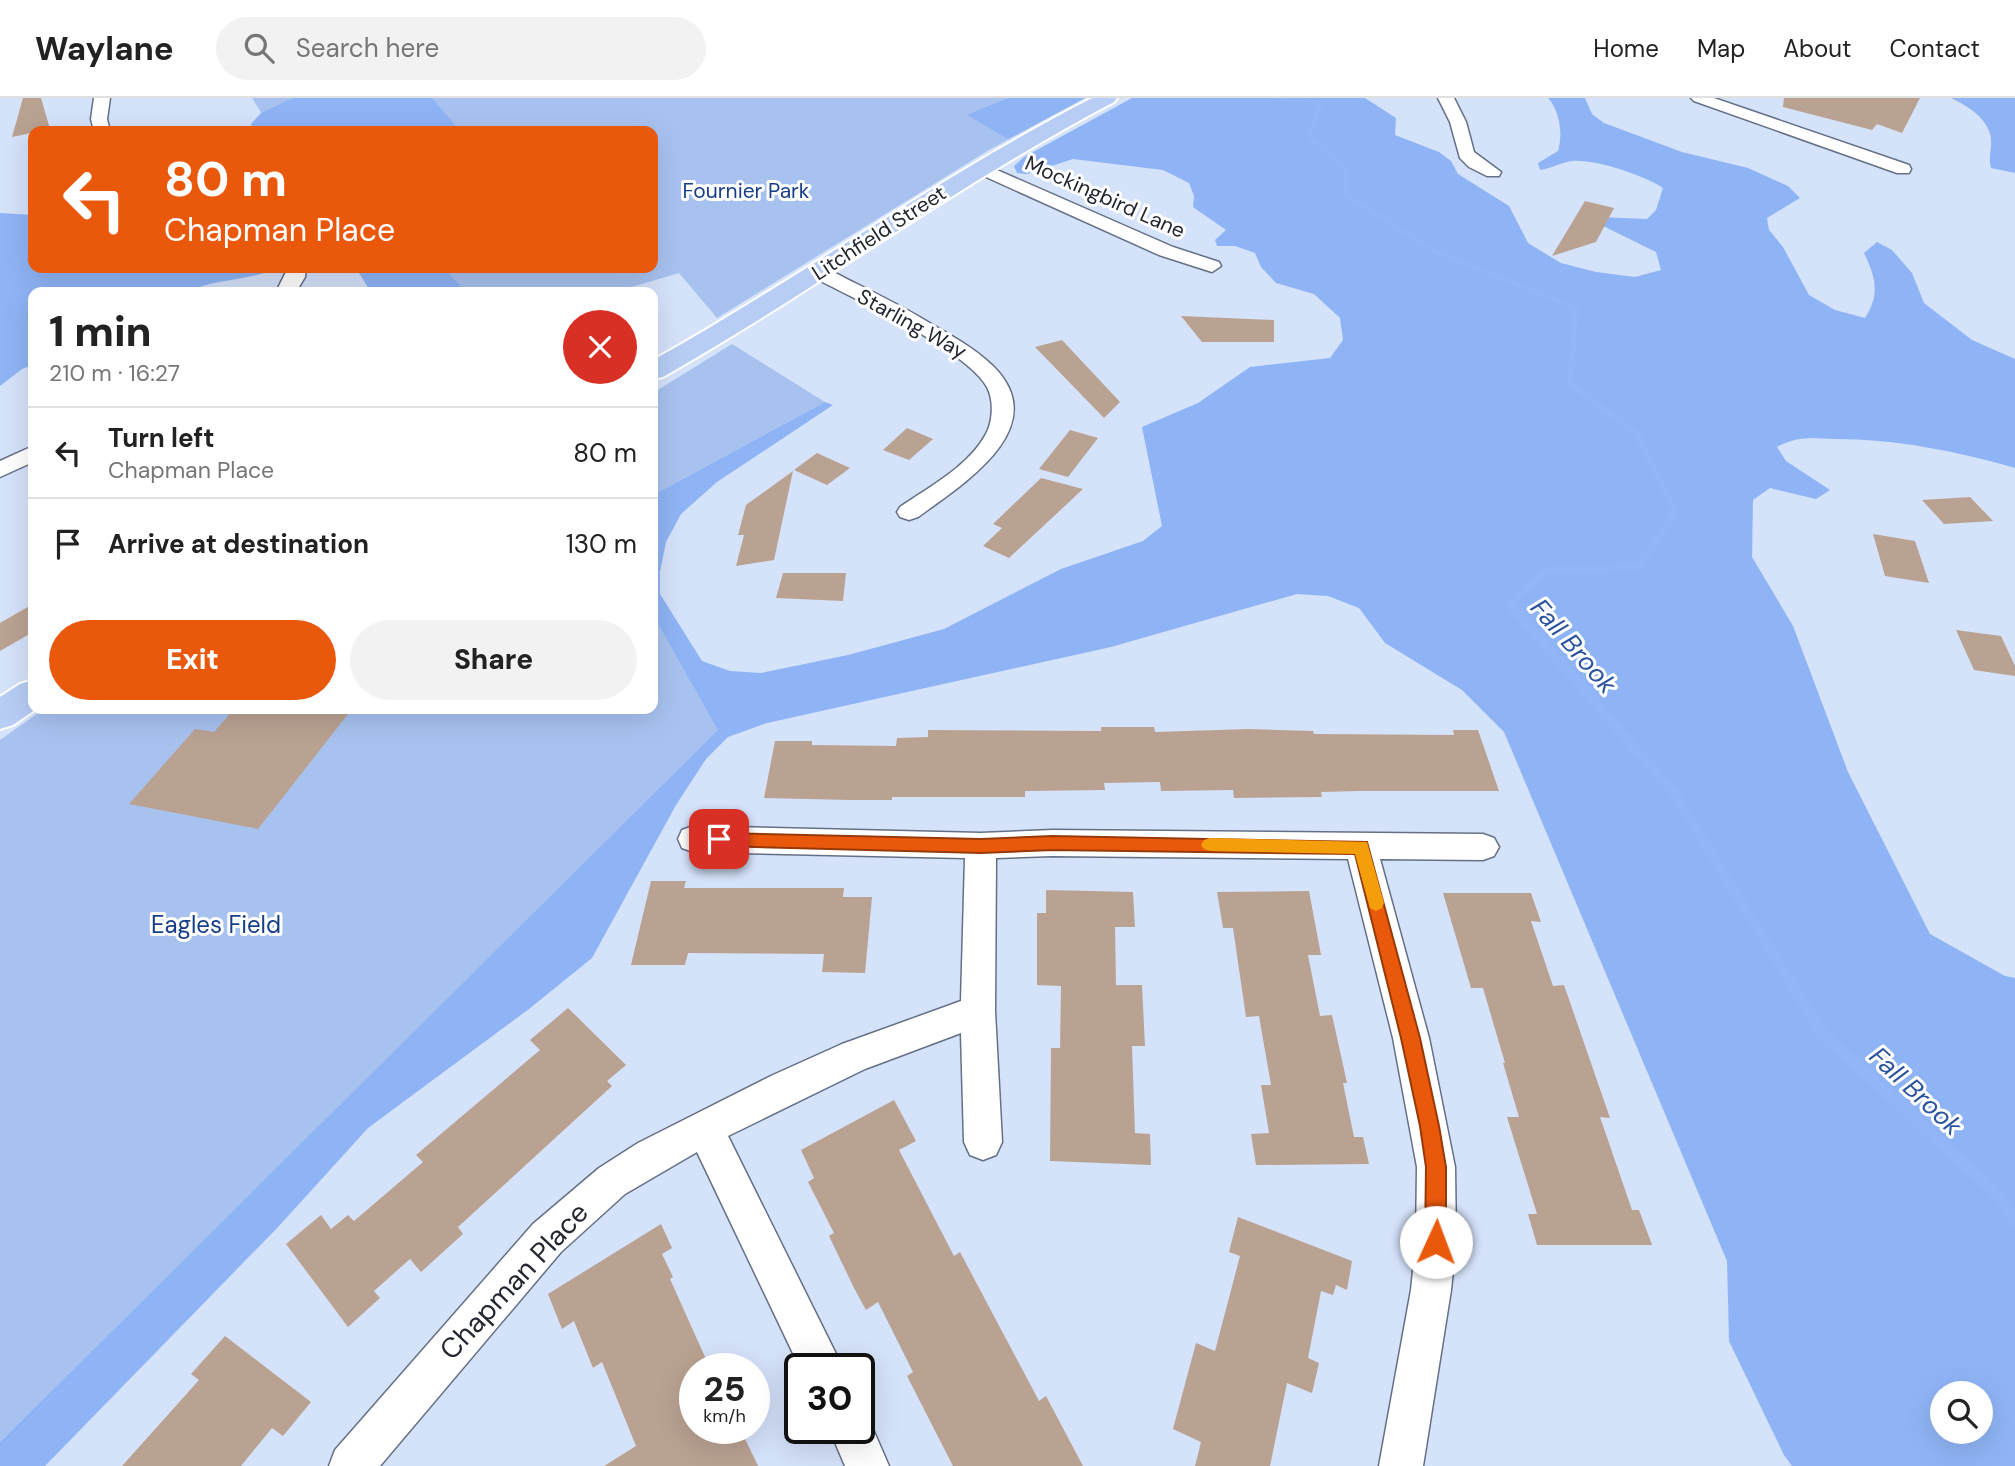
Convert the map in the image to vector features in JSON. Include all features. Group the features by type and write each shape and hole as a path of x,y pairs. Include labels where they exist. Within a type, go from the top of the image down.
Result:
{"main road":[{"name":"Litchfield Street","path":"658,367 818,272 1038,133 1107,98"},
{"path":"0,715 28,697"}],"street":[{"path":"101,126 102,98"},
{"path":"1446,98 1458,122 1466,154 1475,163 1493,172"},
{"path":"1699,98 1903,169"},
{"name":"Mockingbird Lane","path":"981,168 1166,251 1212,266"},
{"name":"Starling Way","path":"818,272 980,362 998,387 1003,410 997,434 962,472 909,512"},
{"path":"0,470 28,456"},
{"path":"693,839 981,846 1052,843 1483,847"},
{"path":"981,846 978,1011 983,1142"},
{"path":"1361,847 1410,1038 1436,1167 1436,1242 1431,1290 1401,1466"},
{"name":"Chapman Place","path":"351,1466 547,1238 612,1181 651,1156 786,1087 855,1056 978,1011"},
{"path":"705,1128 815,1353"},
{"path":"858,1444 867,1466"}],"green space":[{"name":"Fournier Park","path":"252,98 1085,98 989,150 717,318 679,273 632,287 368,287 359,273 658,273 658,126 270,126"},
{"path":"732,344 825,402 658,492 658,390"},
{"name":"Eagles Field","path":"658,624 719,730 0,1442 0,740 37,714 658,714"}],"shaded area":[{"path":"293,98 432,98 456,126 252,126 261,113"},
{"path":"1008,98 1085,98 1008,139 967,115"},
{"path":"1132,98 1365,98 1396,118 1395,135 1439,152 1451,161 1458,174 1509,206 1528,243 1561,263 1596,272 1635,277 1661,270 1656,252 1593,221 1598,217 1647,219 1656,210 1663,188 1631,173 1582,161 1540,170 1538,163 1558,151 1559,145 1558,116 1548,98 1585,98 1592,114 1604,123 1682,152 1748,168 1788,186 1800,198 1767,218 1769,230 1783,247 1809,295 1835,310 1865,318 1873,301 1875,286 1864,253 1877,242 1892,250 1912,273 1924,303 1972,340 2015,359 2015,468 1948,451 1903,444 1819,438 1791,441 1777,447 1786,461 1830,490 1816,499 1770,488 1753,500 1752,557 1793,626 1848,772 1930,934 2005,976 2015,978 2015,1466 1792,1466 1784,1455 1729,1341 1727,1261 1504,732 1462,690 1385,643 1359,608 1328,596 1297,594 1111,647 767,723 728,737 706,759 676,805 592,958 529,1009 368,1128 279,1226 45,1466 0,1466 0,1442 718,730 658,624 658,492 825,402 833,405 717,482 681,514 666,542 660,572 660,594 702,661 730,671 761,673 848,655 944,629 1061,569 1143,541 1162,526 1142,427 1198,403 1250,367 1330,358 1343,340 1340,318 1314,294 1276,283 1261,267 1255,253 1235,246 1217,246 1215,240 1226,230 1193,207 1194,196 1189,183 1163,170 1073,159 1027,174 1017,173 1014,166 1024,157"},
{"path":"1951,98 2015,98 2015,173 1991,168 1991,139 1986,125 1971,109"},
{"path":"0,213 28,215 28,273 263,273 198,287 28,287 28,367 0,386"},
{"path":"359,273 449,273 461,287 368,287"}],"building":[{"path":"23,98 41,98 49,126 28,126 28,134 12,137"},
{"path":"1784,98 1920,98 1902,133 1877,124 1872,130 1783,107"},
{"path":"1585,201 1614,208 1596,242 1552,256"},
{"path":"1181,316 1274,320 1274,342 1202,342"},
{"path":"1062,340 1120,402 1104,418 1035,347"},
{"path":"907,428 933,439 909,460 883,450"},
{"path":"1070,430 1098,438 1068,477 1039,469"},
{"path":"817,453 850,468 827,485 794,470"},
{"path":"793,471 774,560 736,566 744,535 738,535 746,505"},
{"path":"1041,478 1083,489 1009,558 983,546 1002,528 993,524"},
{"path":"1970,497 1993,521 1944,524 1922,500"},
{"path":"1873,534 1915,541 1929,583 1885,576"},
{"path":"783,573 846,573 843,601 776,598"},
{"path":"28,607 28,635 0,651 0,623"},
{"path":"1956,630 2001,636 2015,666 2015,676 1974,670"},
{"path":"230,714 348,714 258,829 129,804 195,729 214,732"},
{"path":"1101,727 1154,727 1155,732 1249,729 1313,731 1314,734 1454,735 1453,730 1478,730 1499,791 1321,792 1322,797 1234,798 1233,790 1161,791 1160,782 1104,783 1105,790 1025,791 1025,797 892,797 892,800 764,798 775,741 812,741 812,745 896,746 897,738 928,737 928,730 1101,731"},
{"path":"651,881 686,881 684,888 844,888 843,897 872,897 865,973 822,972 824,954 688,953 685,965 631,965"},
{"path":"1046,890 1133,892 1135,927 1115,927 1116,985 1142,985 1145,1046 1132,1046 1135,1133 1150,1134 1151,1165 1050,1161 1051,1048 1060,1048 1061,986 1037,985 1037,913 1046,913"},
{"path":"1309,891 1321,955 1308,955 1320,1016 1332,1015 1347,1083 1343,1083 1354,1137 1363,1137 1369,1164 1256,1165 1251,1134 1269,1133 1261,1085 1271,1085 1259,1016 1246,1017 1233,928 1223,928 1217,892"},
{"path":"1443,893 1531,893 1541,922 1531,921 1553,986 1564,985 1610,1118 1600,1117 1632,1210 1639,1210 1652,1245 1537,1245 1528,1214 1537,1214 1507,1117 1519,1117 1505,1063 1483,988 1471,988"},
{"path":"568,1008 626,1065 607,1081 612,1086 458,1227 463,1234 421,1272 410,1259 374,1291 380,1298 348,1327 286,1244 321,1215 331,1229 348,1215 354,1221 423,1162 416,1155 540,1050 530,1040"},
{"path":"894,1100 916,1141 899,1150 954,1256 960,1252 1039,1401 1046,1396 1083,1466 953,1466 907,1376 913,1372 878,1302 866,1310 854,1288 829,1236 834,1233 808,1182 814,1178 801,1150"},
{"path":"1238,1217 1352,1261 1347,1290 1336,1285 1333,1295 1321,1291 1308,1358 1319,1363 1312,1393 1287,1383 1270,1466 1195,1466 1201,1442 1173,1429 1196,1343 1215,1351 1240,1256 1229,1252"},
{"path":"661,1224 672,1248 662,1254 673,1277 670,1279 703,1353 679,1353 679,1444 748,1444 758,1466 604,1466 636,1446 602,1362 593,1368 574,1321 562,1329 548,1294"},
{"path":"225,1336 311,1402 283,1436 272,1428 241,1466 122,1466 199,1380 191,1374"}],"waterway":[{"name":"Fall Brook","path":"1278,98 1321,103 1309,136 1346,170 1345,194 1434,251 1576,308 1575,319"},
{"name":"Fall Brook","path":"1512,606 1510,604 1546,570 1638,567 1675,512 1637,434 1570,383 1575,318"},
{"name":"Fall Brook","path":"1510,605 1674,793 1789,980"},
{"name":"Fall Brook","path":"1788,978 1821,1032 2001,1198 2015,1223"}],"slow traffic":[{"path":"1210,845 1361,847 1376,903"}],"route":[{"path":"719,839 981,846 1052,843 1361,847 1410,1038 1429,1126 1436,1167 1436,1242"}]}
